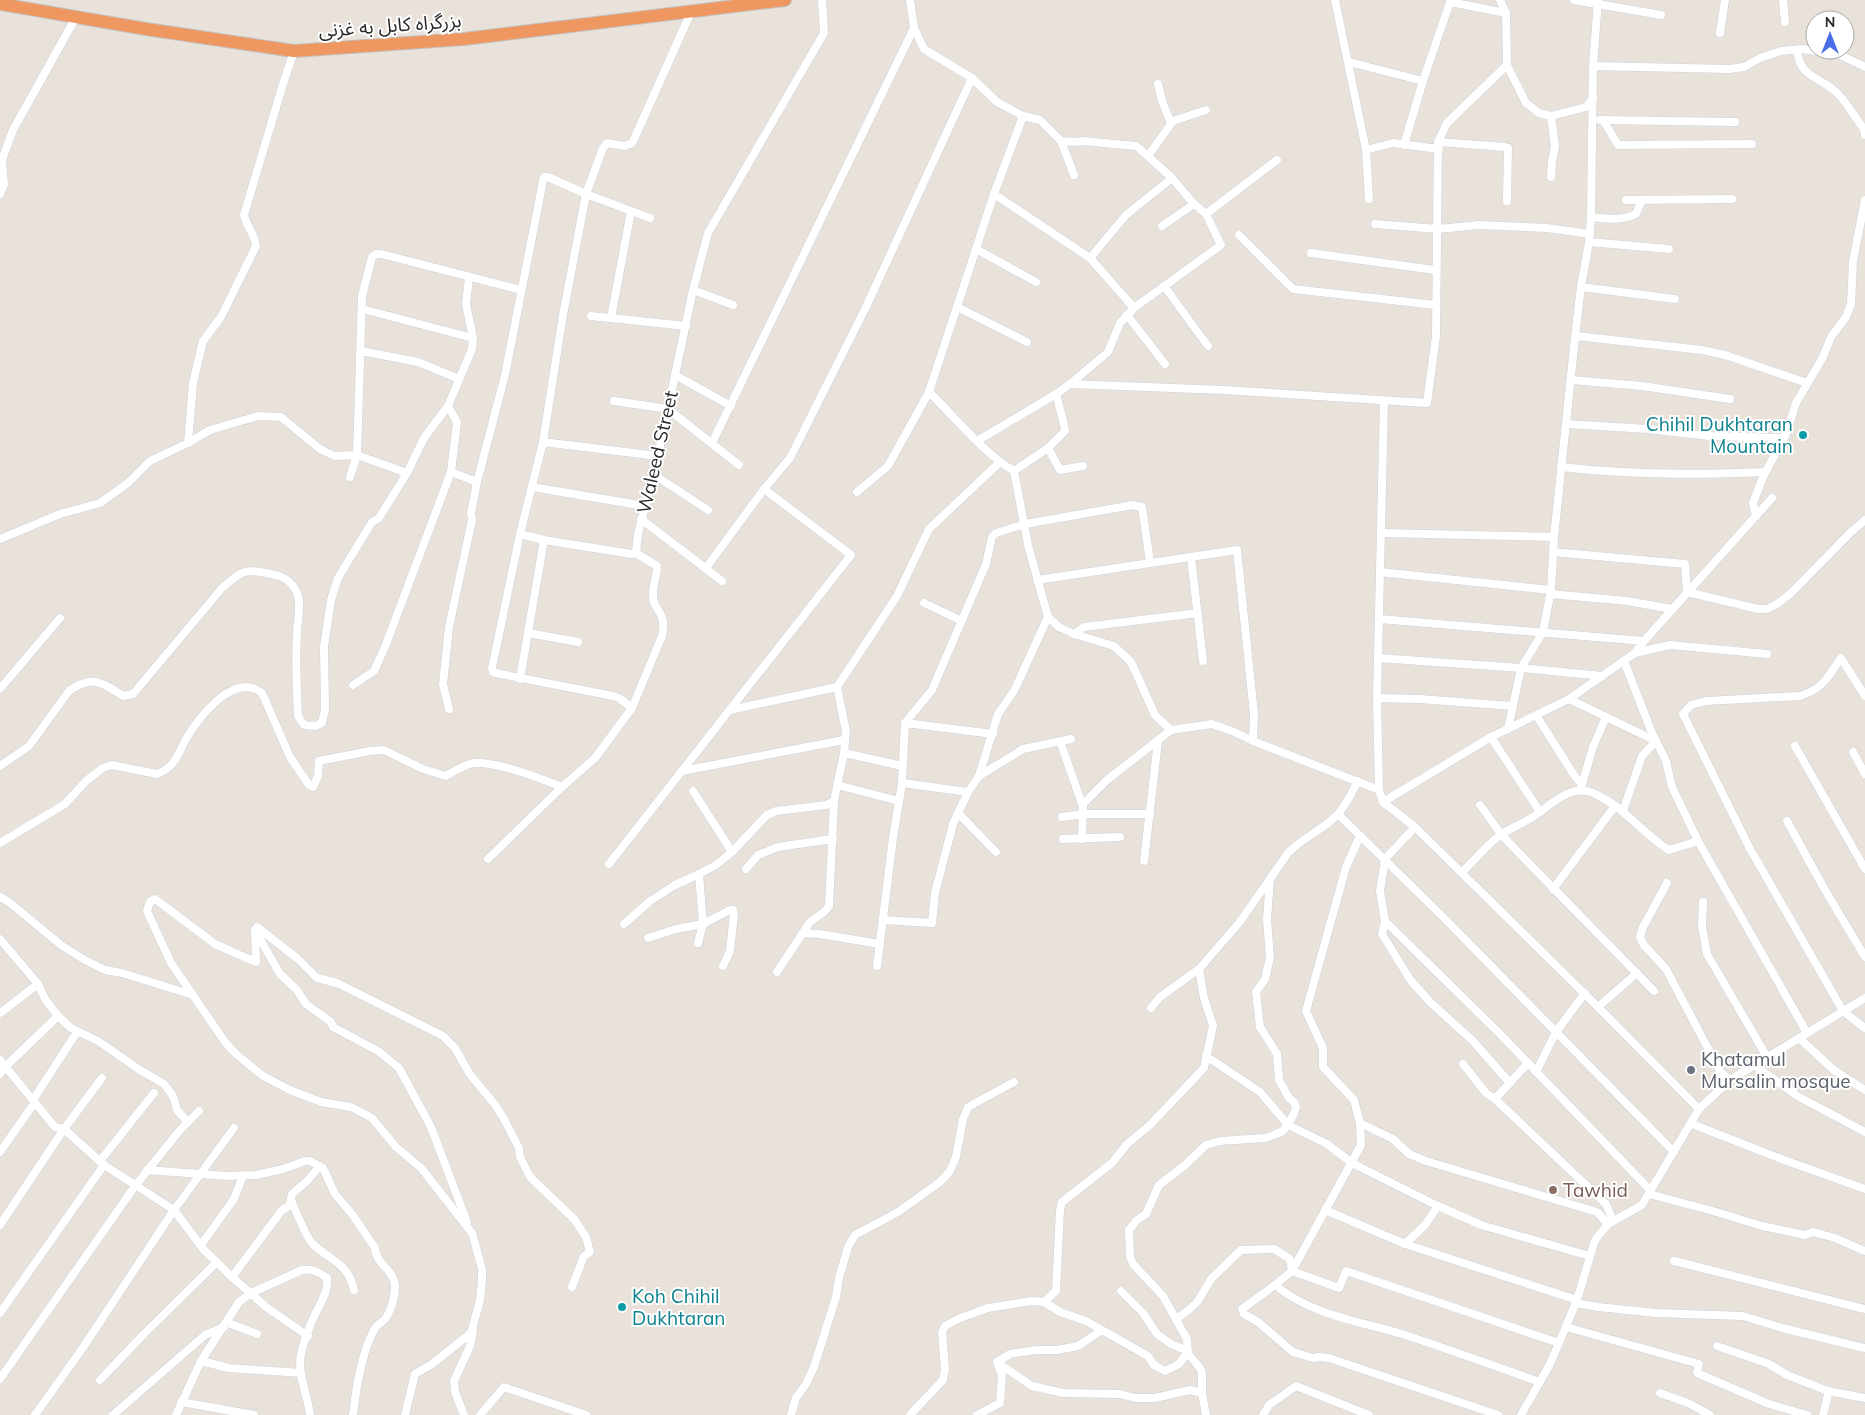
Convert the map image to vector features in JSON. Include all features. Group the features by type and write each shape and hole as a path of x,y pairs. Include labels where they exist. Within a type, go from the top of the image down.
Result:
{"highway":[{"name":"بزرگراه کابل به غزنی","path":"0,4 294,51 464,38 785,0"}],"street":[{"name":"Waleed Street","path":"636,553 693,290 708,233 824,33 822,0"},
{"path":"910,0 914,28 924,49 972,78 997,102 1023,116 1040,120 1061,141 1074,175"},
{"path":"1335,0 1366,150 1369,199"},
{"path":"1500,0 1506,13 1507,65 1526,103 1539,112 1551,116 1586,107 1593,98"},
{"path":"1574,0 1598,2 1660,15"},
{"path":"1720,33 1725,0"},
{"path":"1782,0 1784,22"},
{"path":"1404,145 1423,81 1450,2 1506,13"},
{"path":"1508,729 1521,668 1543,632 1551,592 1561,467 1581,287 1590,238 1593,66 1598,2"},
{"path":"632,708 619,698 613,696 520,679 495,673 492,668 520,534 543,442 563,315 586,194 603,148 607,143 626,146 632,143 691,12"},
{"path":"0,194 4,185 2,160 13,130 76,17"},
{"path":"712,443 914,28"},
{"path":"1593,66 1729,69 1744,67 1760,58 1781,51 1797,50 1838,54 1865,67"},
{"path":"1797,50 1798,61 1804,69 1811,76 1838,93 1864,130 1865,135"},
{"path":"188,443 193,383 203,341 220,317 256,246 254,234 246,224 244,215 282,84 294,51"},
{"path":"1349,62 1423,81"},
{"path":"1070,384 1224,390 1427,403 1436,336 1435,270 1438,229 1439,146 1447,123 1507,65"},
{"path":"706,568 764,489 790,458 865,308 972,78"},
{"path":"1158,84 1162,102 1171,123"},
{"path":"1148,156 1174,120 1206,110"},
{"path":"857,492 888,466 929,392 994,194 1023,116"},
{"path":"1551,116 1555,147 1551,177"},
{"path":"1593,120 1735,122"},
{"path":"1603,120 1618,145 1752,144"},
{"path":"977,441 1070,384 1108,352 1120,323 1134,308 1221,245 1206,214 1194,204 1172,178 1138,147 1083,141 1061,141"},
{"path":"1366,150 1393,143 1404,145 1508,148 1507,200"},
{"path":"1206,214 1277,160"},
{"path":"449,709 443,684 449,627 472,520 471,512 477,482 505,375 544,177 548,176 586,194 650,218"},
{"path":"1090,258 1126,215 1172,178"},
{"path":"994,194 1090,258 1134,308"},
{"path":"1626,200 1732,199"},
{"path":"1591,217 1616,220 1626,219 1636,214 1642,200"},
{"path":"1756,516 1753,503 1765,472 1784,438 1796,403 1823,356 1831,337 1846,317 1851,304 1853,261 1865,200"},
{"path":"1162,226 1194,204"},
{"path":"610,318 631,211"},
{"path":"1375,224 1438,229 1479,225 1547,228 1590,238 1669,249"},
{"path":"1239,235 1293,289 1436,305"},
{"path":"976,249 1036,282"},
{"path":"1311,253 1435,270"},
{"path":"350,477 357,455 362,296 372,256 376,254 521,290"},
{"path":"0,766 29,746 69,691 76,686 84,682 97,682 108,685 123,696 133,694 222,588 238,574 247,570 279,575 288,579 295,589 299,603 296,635 298,716 304,725 315,726 322,723 324,709 324,647 330,600 338,578 372,522 379,518 407,473 424,438 448,406 472,349 473,338 466,304 469,278"},
{"path":"1164,286 1208,346"},
{"path":"1581,287 1675,299"},
{"path":"693,290 733,306"},
{"path":"958,307 1027,342"},
{"path":"362,309 473,338"},
{"path":"1127,315 1165,364"},
{"path":"591,316 686,326"},
{"path":"1576,336 1725,355 1807,384"},
{"path":"361,351 418,362 459,379"},
{"path":"675,375 730,406"},
{"path":"1571,380 1642,386 1730,399"},
{"path":"929,392 977,441 1000,462 1014,471 1028,545 1048,618 1059,627 1074,634 1114,646 1131,662 1155,715 1172,730"},
{"path":"1014,471 1048,448 1065,432 1056,394"},
{"path":"614,401 668,409 739,465"},
{"path":"1384,401 1377,698 1379,790 1384,802 1415,827 1462,872 1699,1109"},
{"path":"353,685 374,671 385,647 451,472 457,422 448,406"},
{"path":"0,539 60,514 100,503 128,483 150,461 210,430 258,416 281,417 320,449 334,456 357,455 407,473"},
{"path":"1566,424 1648,429 1709,436 1784,438"},
{"path":"543,442 658,456"},
{"path":"1048,448 1060,470 1083,466"},
{"path":"730,710 837,687 897,596 929,529 1000,462"},
{"path":"1561,467 1626,473 1765,472"},
{"path":"451,472 477,482"},
{"path":"653,474 708,510"},
{"path":"532,487 645,506"},
{"path":"609,864 851,555 764,489"},
{"path":"1635,654 1672,609 1772,498"},
{"path":"877,966 902,783 905,723 932,690 986,564 992,536 1025,524 1133,505 1142,507 1150,562"},
{"path":"642,519 722,581"},
{"path":"1687,592 1758,609 1767,609 1790,594 1865,520"},
{"path":"1381,533 1554,536"},
{"path":"488,859 562,787 595,758 632,708 665,625 653,595 657,566 636,553 631,554 544,540 520,534"},
{"path":"520,679 544,540"},
{"path":"1037,580 1238,550 1254,714 1253,741"},
{"path":"1554,552 1685,564 1687,592"},
{"path":"1191,557 1204,661"},
{"path":"1380,572 1551,592 1672,609"},
{"path":"924,603 962,621"},
{"path":"1074,634 1084,628 1198,613"},
{"path":"0,690 60,618"},
{"path":"883,920 932,923 935,893 953,824 968,792 979,776 998,714 1014,691 1048,618"},
{"path":"1379,619 1644,641"},
{"path":"528,633 578,642"},
{"path":"1384,802 1491,737 1568,699 1635,654 1670,645 1767,654"},
{"path":"1378,658 1602,676"},
{"path":"1865,696 1840,658 1824,682 1814,691 1800,696 1706,701 1691,705 1683,714 1749,847 1843,1011 1865,1028"},
{"path":"1624,661 1666,761 1672,787 1698,841 1807,1033"},
{"path":"0,843 65,804 87,780 103,768 112,765 157,774 164,771 172,765 186,738 210,706 238,687 246,686 256,688 262,693 290,756 309,785 313,787 318,776 319,761 384,750 423,770 446,776 474,763 531,775 562,787"},
{"path":"777,972 810,922 829,906 834,801 844,753 846,731 837,687"},
{"path":"1377,698 1420,699 1513,706"},
{"path":"1568,699 1656,741"},
{"path":"1536,715 1581,787 1593,792 1623,811 1670,850 1698,841"},
{"path":"1462,872 1502,834 1540,812 1544,807 1581,787 1593,747 1606,717"},
{"path":"905,723 992,734"},
{"path":"1083,804 1108,780 1172,730 1212,724 1379,790"},
{"path":"1491,737 1540,812"},
{"path":"979,776 1023,749 1071,739"},
{"path":"682,771 844,740"},
{"path":"1060,741 1083,804 1082,839"},
{"path":"1144,861 1158,741"},
{"path":"1623,811 1642,756 1656,741"},
{"path":"1795,746 1865,868"},
{"path":"1852,752 1865,774"},
{"path":"844,753 902,766"},
{"path":"1152,1008 1160,997 1199,969 1239,923 1288,853 1296,844 1313,834 1338,814 1358,782"},
{"path":"902,783 968,792"},
{"path":"837,785 899,801"},
{"path":"693,792 732,852"},
{"path":"624,924 650,901 675,884 716,865 732,852 767,815 776,811 826,805 834,801"},
{"path":"1480,805 1502,834 1553,889 1654,991"},
{"path":"1553,889 1615,806"},
{"path":"958,813 996,852"},
{"path":"1062,817 1084,814 1150,814"},
{"path":"1338,814 1385,859 1674,1152"},
{"path":"1787,821 1824,890 1865,957"},
{"path":"1415,827 1385,859 1380,891 1385,921 1382,934 1411,981 1431,1003 1472,1040 1510,1083"},
{"path":"1360,836 1346,867 1306,1011 1322,1048 1323,1067 1354,1100 1360,1123 1361,1145 1292,1271 1242,1309 1244,1314 1258,1322 1293,1352 1313,1358 1329,1358 1498,1415"},
{"path":"1063,839 1120,837"},
{"path":"746,869 758,855 778,847 833,839"},
{"path":"698,943 703,924 699,874"},
{"path":"910,1415 943,1380 945,1369 942,1332 945,1326 960,1318 988,1308 1032,1301 1044,1302 1060,1312 1086,1321 1148,1356 1154,1365 1165,1371 1179,1364 1188,1352 1187,1339 1163,1296 1133,1264 1130,1257 1129,1230 1137,1220 1146,1214 1159,1185 1184,1166 1206,1145 1220,1141 1265,1138 1288,1125 1296,1107 1279,1080 1277,1054 1260,1027 1256,992 1265,979 1270,958 1267,919 1270,880"},
{"path":"1667,883 1643,927 1640,937 1643,944 1666,969 1721,1073 1730,1080"},
{"path":"0,897 9,902 61,945 83,959 105,970 122,973 193,995"},
{"path":"254,930 256,962 215,944 155,899 150,902 147,911 171,963 225,1042 236,1054 263,1076 290,1090 321,1102 351,1107 372,1118 396,1147 421,1168 472,1233"},
{"path":"1703,902 1702,926 1708,954 1767,1057"},
{"path":"648,938 676,929 703,924 733,910 730,952 723,966"},
{"path":"1385,921 1472,1005 1650,1193 1762,1226 1805,1235 1813,1232 1835,1238 1865,1251"},
{"path":"254,930 257,927 268,934 317,978 336,983 426,1026 443,1036 455,1048 469,1073 506,1121 530,1177 574,1219 586,1237 590,1252 584,1256 572,1287"},
{"path":"254,930 280,974 301,995 306,1004 330,1022 333,1027 378,1051 399,1068 431,1127 455,1194 472,1233 482,1269 480,1300 470,1346 454,1381 455,1392 464,1415"},
{"path":"803,933 880,944"},
{"path":"0,940 38,984 45,999 58,1016 77,1032 98,1041 164,1084 173,1096 177,1110 188,1122"},
{"path":"1044,1302 1056,1291 1062,1202 1094,1176 1102,1172 1127,1144 1137,1137 1204,1068 1213,1026 1204,998 1199,969"},
{"path":"1598,1007 1637,973"},
{"path":"0,1012 38,984"},
{"path":"1536,1072 1556,1032 1584,993"},
{"path":"1521,1415 1560,1343 1577,1302 1595,1240 1611,1222 1642,1205 1692,1124 1699,1109 1730,1080 1865,998"},
{"path":"2,1070 58,1016"},
{"path":"0,1152 77,1032"},
{"path":"1799,1038 1835,1071 1865,1090"},
{"path":"1206,1056 1260,1092 1288,1125 1326,1144 1352,1163 1438,1206 1481,1225 1590,1256"},
{"path":"0,1060 2,1070 34,1101 55,1126 64,1129 102,1163 174,1210 201,1245 232,1277 266,1306 308,1336"},
{"path":"1463,1064 1486,1093 1495,1099 1606,1204 1611,1222"},
{"path":"1495,1099 1528,1064"},
{"path":"1754,1065 1799,1097 1865,1132"},
{"path":"0,1225 64,1129 102,1078"},
{"path":"791,1415 796,1398 806,1384 814,1367 836,1297 839,1278 850,1241 855,1235 898,1212 940,1182 950,1171 956,1157 968,1107 1014,1082"},
{"path":"0,1314 102,1163 154,1093"},
{"path":"0,1379 135,1186 199,1111"},
{"path":"1360,1123 1394,1139 1408,1154 1417,1158 1597,1212 1611,1222"},
{"path":"1692,1124 1865,1189"},
{"path":"35,1415 82,1349 174,1210 234,1128"},
{"path":"147,1170 243,1176 283,1169 305,1161 310,1161 320,1166 328,1177 335,1194 352,1214 374,1248 374,1254 392,1275 396,1283 395,1296 389,1312 374,1329 361,1362 353,1415"},
{"path":"232,1277 282,1210 290,1205 292,1194 320,1166"},
{"path":"201,1245 234,1199 243,1176"},
{"path":"291,1200 310,1241 344,1269 354,1290"},
{"path":"1405,1244 1425,1225 1438,1206"},
{"path":"1325,1210 1405,1244 1577,1302 1598,1307 1656,1313 1743,1316 1782,1328 1865,1348"},
{"path":"1176,1319 1198,1301 1211,1279 1241,1250 1274,1249 1290,1260 1292,1271"},
{"path":"1674,1261 1865,1309"},
{"path":"100,1380 144,1332 217,1262"},
{"path":"176,1415 201,1361 239,1302 251,1293 302,1270 310,1269 327,1278 328,1286 301,1354 301,1373 310,1415"},
{"path":"1292,1271 1339,1288 1346,1271 1560,1343"},
{"path":"1274,1285 1303,1303 1335,1316 1401,1334 1540,1382"},
{"path":"1121,1291 1143,1313 1157,1334 1188,1352 1202,1372 1202,1393 1206,1415"},
{"path":"113,1415 205,1335 225,1324 257,1334"},
{"path":"405,1415 415,1374 432,1364 462,1341 471,1333 474,1324"},
{"path":"1566,1327 1699,1364 1697,1373 1769,1404 1808,1415"},
{"path":"997,1362 1010,1354 1036,1350 1057,1350 1078,1346 1102,1330"},
{"path":"1717,1346 1769,1364 1787,1375 1829,1391 1865,1398"},
{"path":"201,1361 229,1368 301,1373"},
{"path":"997,1362 1032,1386 1062,1393 1120,1394 1135,1398 1155,1398 1190,1390 1202,1393"},
{"path":"977,1415 1000,1403 1002,1374 997,1362"},
{"path":"1263,1415 1269,1405 1296,1386 1369,1415"},
{"path":"480,1415 504,1387 586,1415"},
{"path":"1823,1415 1829,1391"},
{"path":"1660,1393 1688,1403 1710,1415"},
{"path":"181,1402 254,1415"}],"place":[{"name":"Chihil Dukhtaran Mountain","path":"1803,435"},
{"name":"Khatamul Mursalin mosque","path":"1691,1070"},
{"name":"Tawhid","path":"1553,1190"},
{"name":"Koh Chihil Dukhtaran","path":"622,1307"}]}
